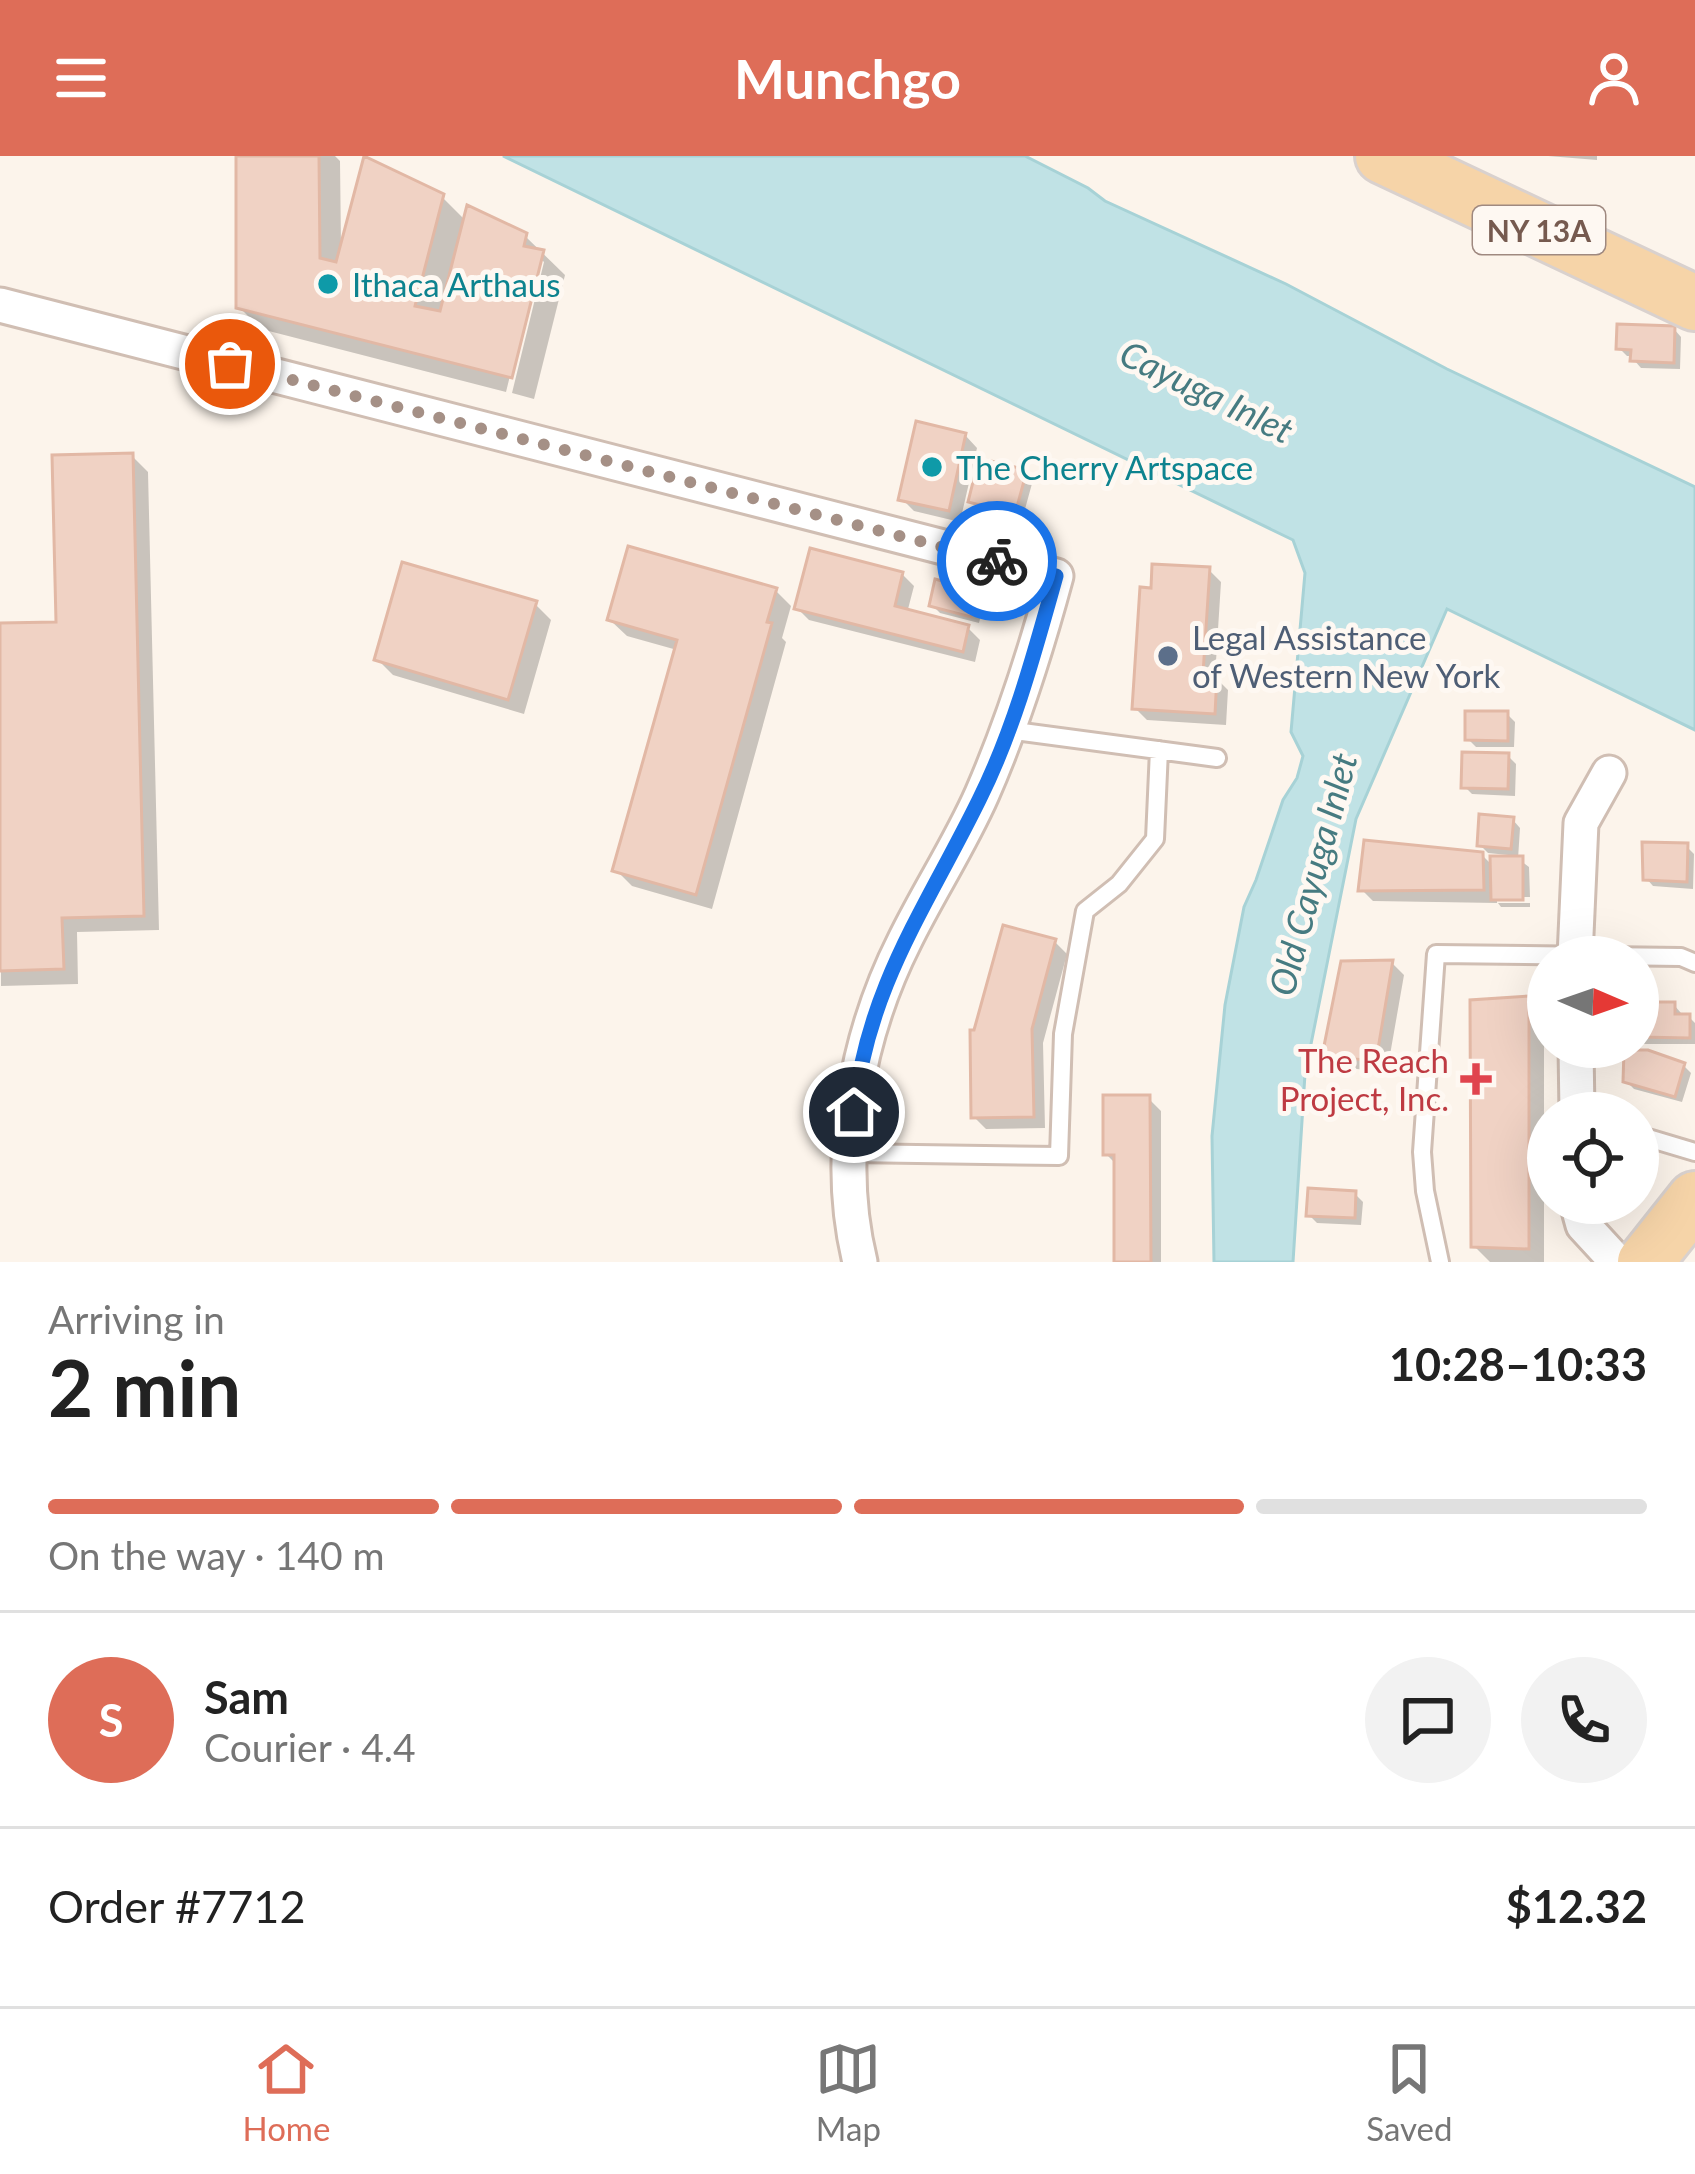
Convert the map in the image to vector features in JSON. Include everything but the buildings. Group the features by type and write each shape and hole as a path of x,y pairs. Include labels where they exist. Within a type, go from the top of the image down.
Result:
{"main road":[{"name":"NY 13A","path":"1383,156 1695,303"},
{"path":"1645,1262 1695,1199"}],"street":[{"path":"0,304 1056,576 1008,730 981,797 880,995 858,1070 850,1153 850,1222 860,1262"},
{"path":"1575,936 1581,823 1609,773"},
{"path":"1583,1224 1617,1262"}],"lane":[{"path":"1008,730 1216,758"},
{"path":"850,1153 1059,1156 1063,1034 1084,911 1119,884 1155,839 1159,750"},
{"path":"1440,1262 1422,1152 1436,954 1527,954"},
{"path":"1659,956 1681,956 1695,963"},
{"path":"1659,1141 1695,1152"}],"water":[{"path":"503,156 1025,156 1105,201 1286,284 1447,369 1695,487 1695,730 1447,609 1356,819 1305,1074 1293,1262 1214,1262 1212,1136 1225,1005 1244,907 1303,756 1291,732 1305,573 1293,540"}],"way so far":[{"path":"230,364 997,561"}],"place":[{"name":"Ithaca Arthaus","path":"328,284"},
{"name":"The Cherry Artspace","path":"932,467"},
{"name":"Legal Assistance of Western New York","path":"1168,656"},
{"name":"The Reach Project, Inc.","path":"1476,1079"}],"route":[{"path":"854,1112 858,1070 880,995 981,797 1037,646 1056,576 997,561"}],"water label":[{"name":"Cayuga Inlet","path":"1207,391"},
{"name":"Old Cayuga Inlet","path":"1312,874"}]}
